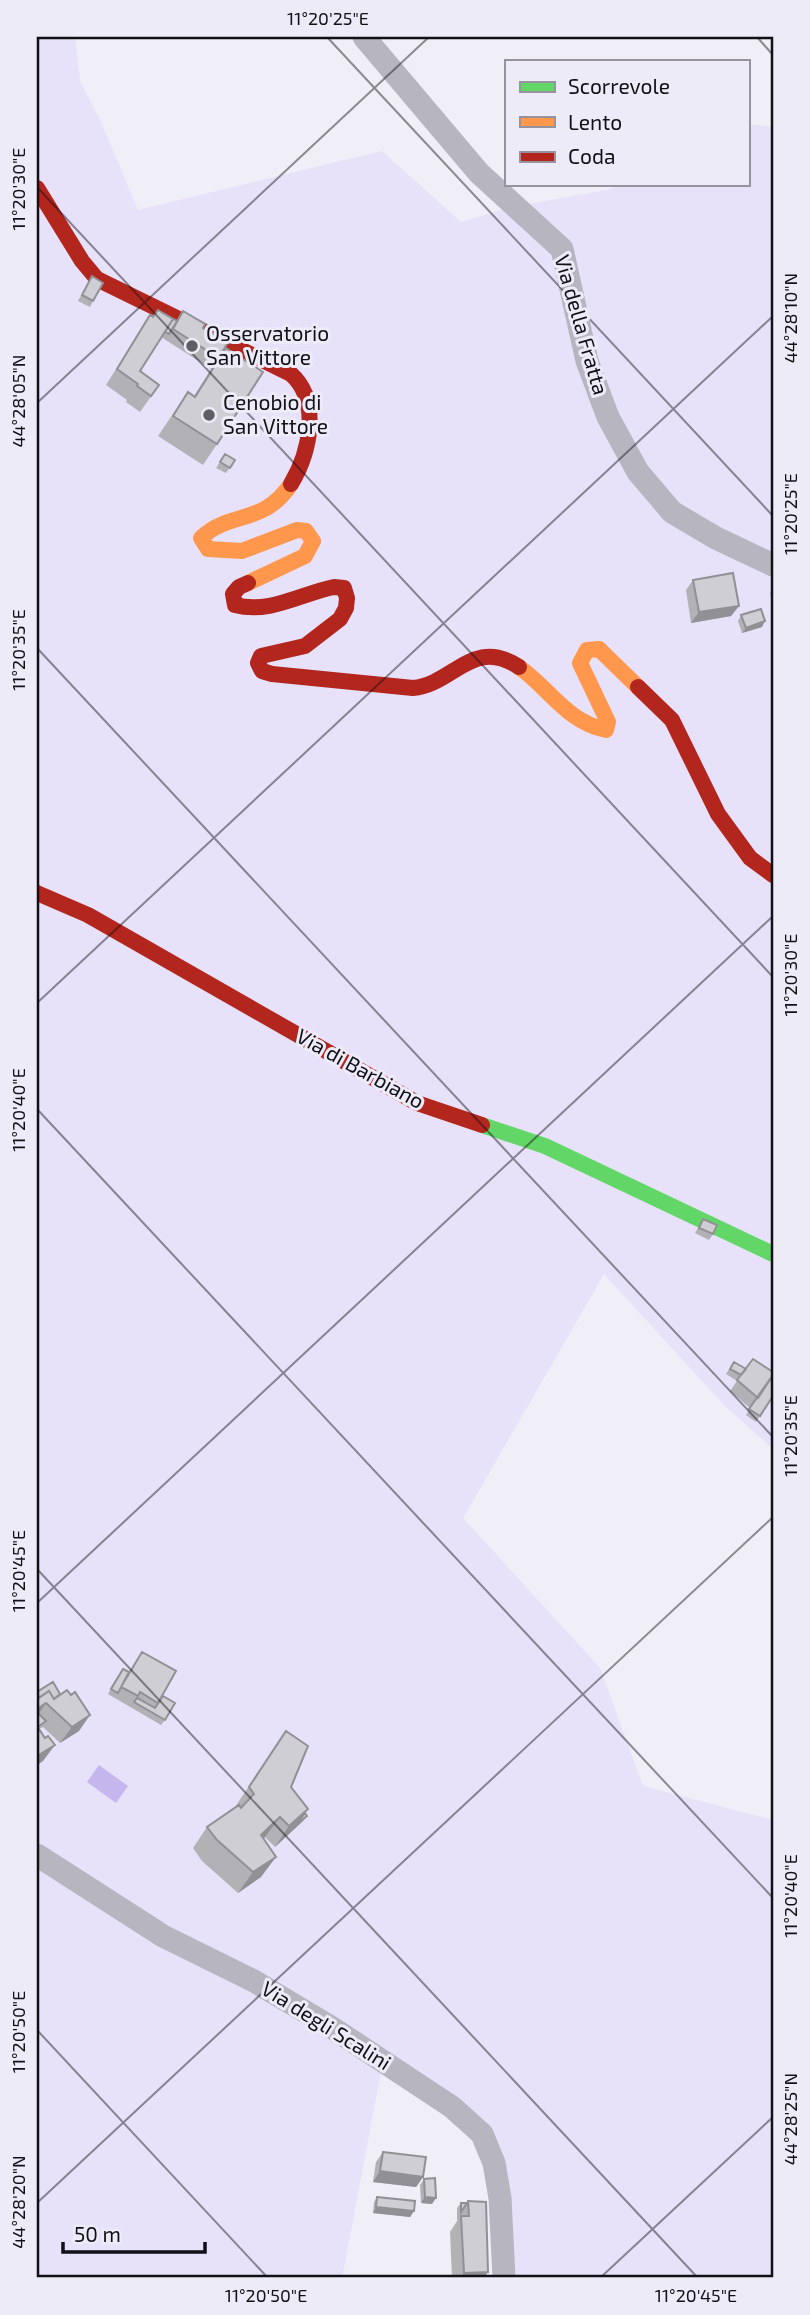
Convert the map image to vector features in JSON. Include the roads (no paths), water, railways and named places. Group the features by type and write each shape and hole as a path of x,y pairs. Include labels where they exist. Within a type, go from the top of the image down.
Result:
{"street":[{"name":"Via della Fratta","path":"364,37 479,173 562,249 587,361 608,417 638,472 672,512 716,538 773,565"},
{"path":"37,188 82,261 97,279 290,374 303,384 309,400 308,436 299,472 285,493 267,509 208,530 201,538 208,549 242,551 297,530 306,531 313,541 305,556 239,587 233,594 235,605 246,610 288,603 336,585 344,588 346,608 340,619 306,646 261,656 258,663 262,671 417,688 480,656 498,656 513,664 581,722 597,730 606,730 608,722 580,663 587,650 599,649 672,720 718,814 750,858 773,874"},
{"name":"Via di Barbiano","path":"37,893 88,915 417,1103 545,1146 773,1254"},
{"name":"Via degli Scalini","path":"37,1855 163,1936 254,1981 331,2026 452,2107 481,2134 494,2163 500,2198 504,2278"}],"place":[{"name":"Osservatorio San Vittore","path":"192,346"},
{"name":"Cenobio di San Vittore","path":"209,415"}]}
